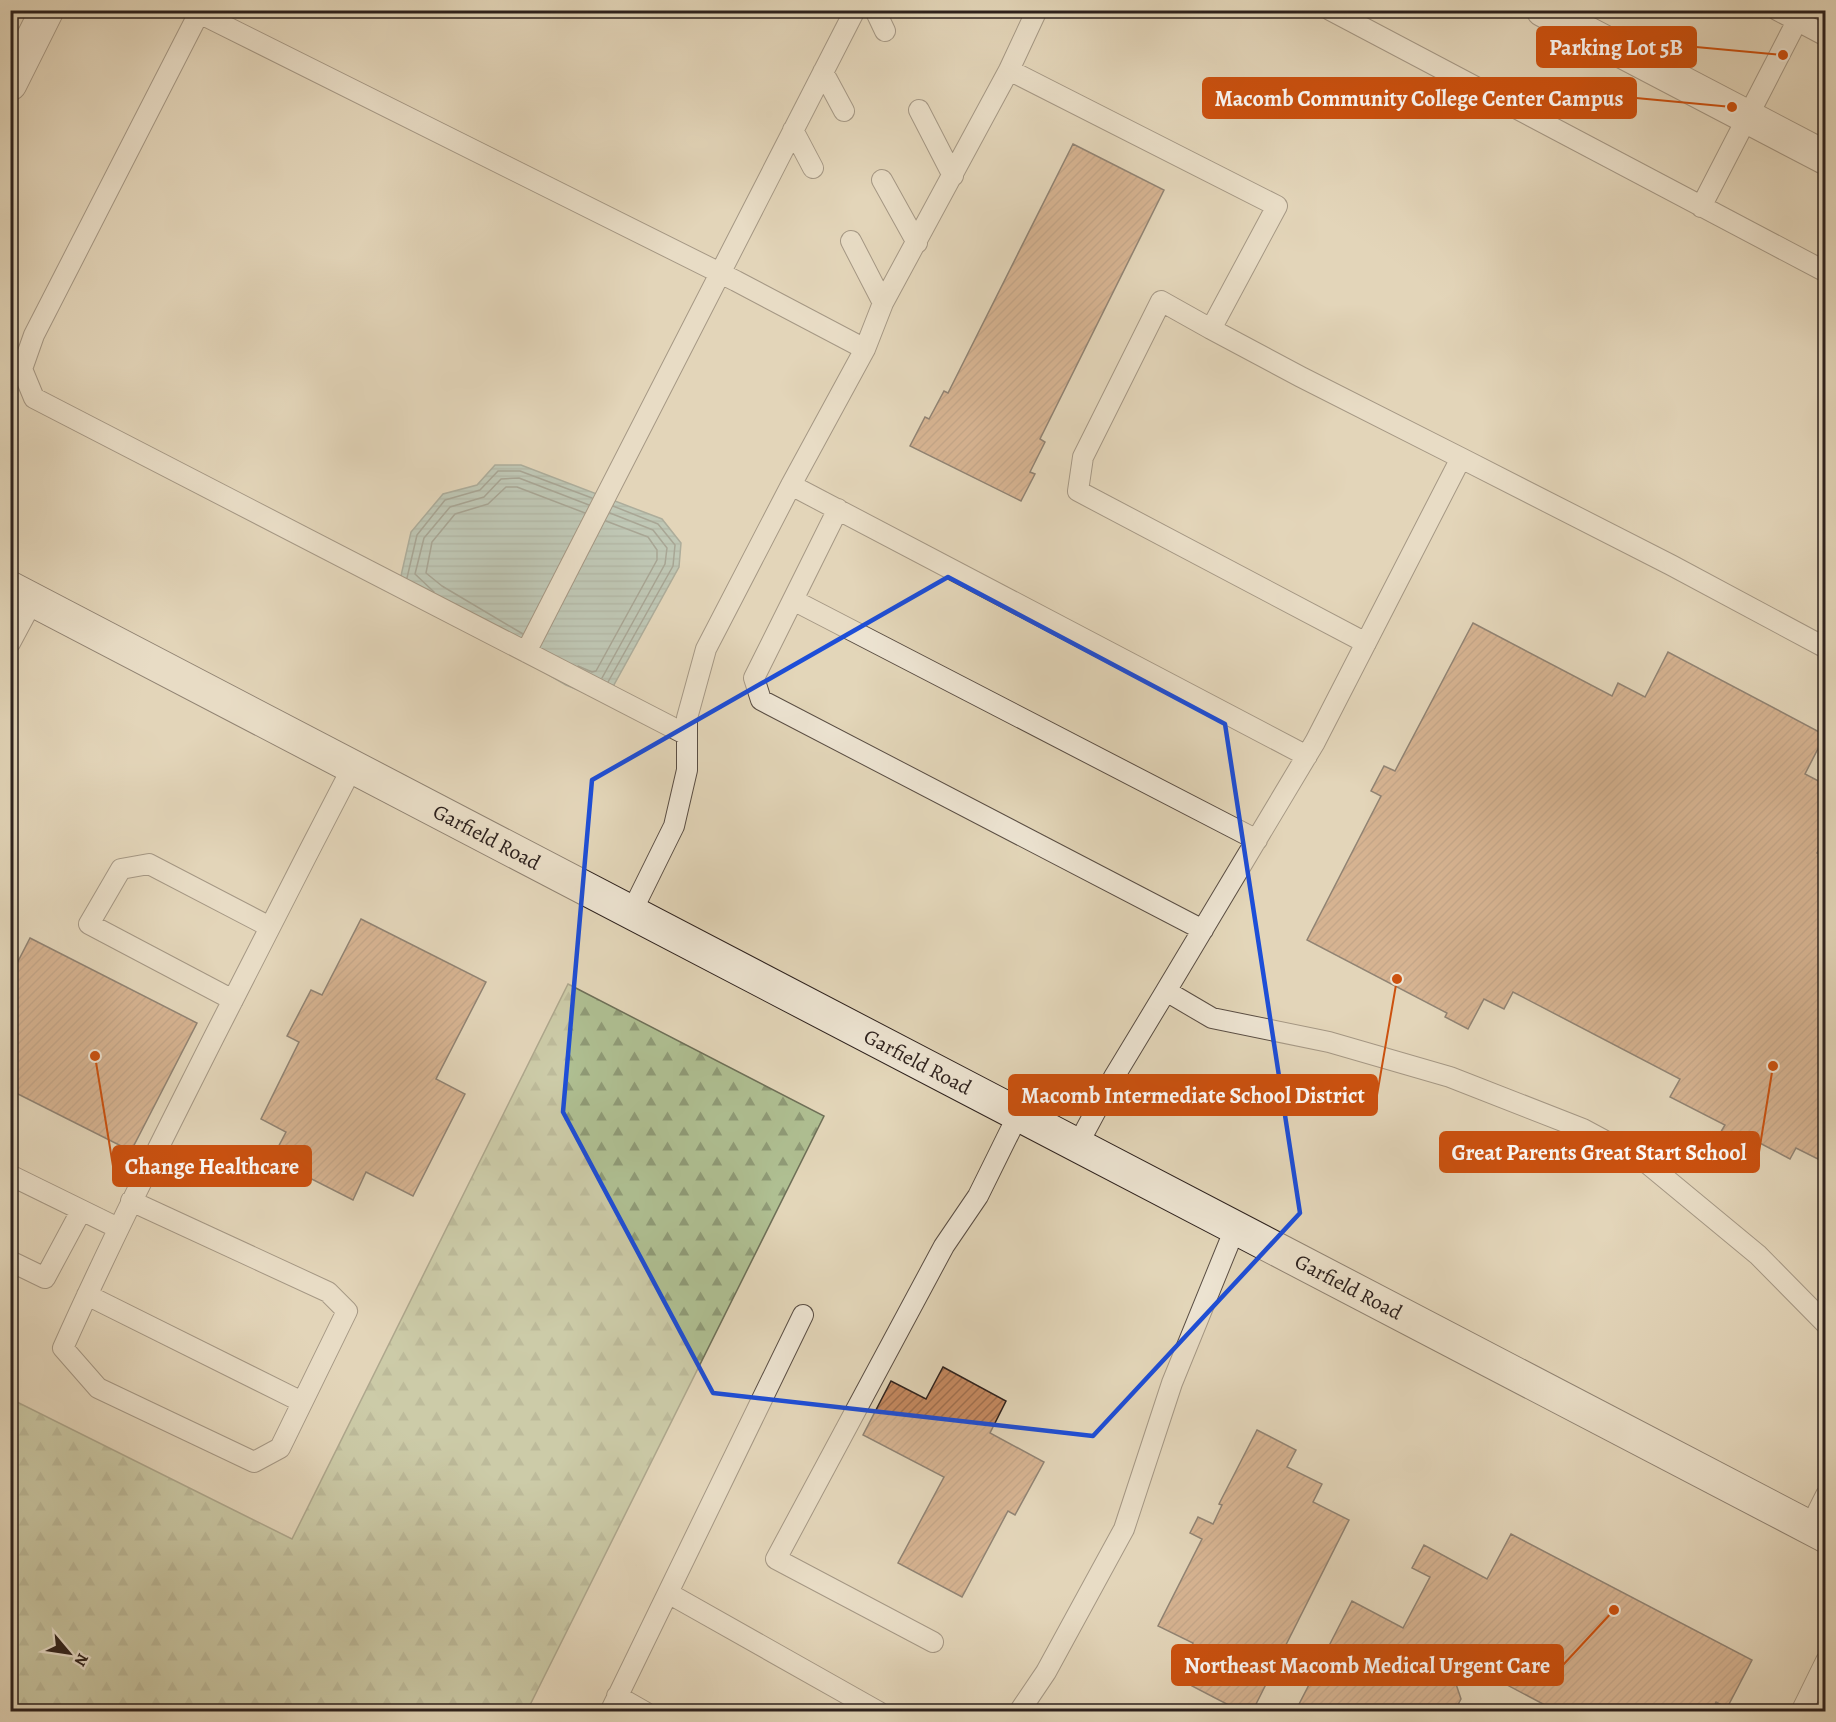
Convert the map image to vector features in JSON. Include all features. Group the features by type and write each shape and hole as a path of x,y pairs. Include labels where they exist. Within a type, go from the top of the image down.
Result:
{"main road":[{"path":"10,84 47,10"},
{"path":"1543,10 1826,158"},
{"name":"Garfield Road","path":"22,594 1818,1531"}],"lane":[{"path":"526,652 855,10"},
{"path":"875,10 885,31"},
{"path":"632,911 674,826 687,770 687,718 706,649 865,349 883,303 953,176 1038,10"},
{"path":"1330,10 1826,272"},
{"path":"1777,10 1826,36"},
{"path":"687,735 34,398 22,369 34,334 199,12 719,273 865,349"},
{"path":"1701,207 1797,21"},
{"path":"1009,70 1277,207 1211,329"},
{"path":"823,72 844,111"},
{"path":"919,110 953,176"},
{"path":"793,130 813,168"},
{"path":"882,180 917,243"},
{"path":"851,241 883,303"},
{"path":"1366,643 1078,491 1083,457 1161,301 1301,377 1671,565 1826,648"},
{"path":"1078,1144 1114,1077 1306,756 1461,458"},
{"path":"791,485 1306,756"},
{"path":"837,509 754,678 761,700 1203,930"},
{"path":"10,643 22,594"},
{"path":"793,600 1257,840"},
{"path":"131,1201 328,1292 346,1311 280,1448 254,1462 98,1388 63,1348 131,1201 353,766"},
{"path":"233,1000 88,924 121,869 149,864 270,927"},
{"path":"1167,991 1212,1018 1329,1042 1450,1077 1583,1129 1648,1164 1758,1255 1826,1324"},
{"path":"933,1642 776,1559 944,1246 978,1196 1019,1113"},
{"path":"10,1175 118,1228"},
{"path":"10,1260 45,1278 81,1210"},
{"path":"1026,1709 1124,1529 1172,1383 1236,1226"},
{"path":"87,1295 302,1402"},
{"path":"645,1712 613,1704 803,1316"},
{"path":"1818,1531 1826,1495"},
{"path":"668,1593 879,1712"},
{"path":"1801,1712 1826,1661"}],"highlighted area":[{"path":"948,577 1225,724 1300,1213 1093,1436 713,1393 563,1112 592,780"}],"green space":[{"path":"568,984 824,1116 527,1711 11,1711 11,1399 292,1539"}],"water":[{"path":"495,465 521,465 662,519 681,543 679,567 605,701 566,685 429,605 400,580 411,532 443,494 477,485"}],"building":[{"path":"1073,144 1164,190 1040,439 1045,442 1030,472 1035,474 1021,501 910,446 925,417 929,419 944,391 948,393"},
{"path":"1473,623 1612,696 1618,683 1645,697 1668,652 1825,735 1805,774 1826,785 1826,837 1817,853 1826,858 1826,866 1820,875 1826,878 1826,1163 1796,1148 1790,1159 1756,1141 1750,1151 1719,1135 1725,1125 1670,1097 1680,1079 1513,992 1504,1009 1484,999 1468,1029 1445,1017 1447,1013 1307,940 1381,796 1371,791 1384,766 1395,771"},
{"path":"361,919 486,982 436,1079 465,1094 413,1196 366,1172 353,1200 272,1159 286,1132 261,1119 299,1042 287,1036 311,990 322,995"},
{"path":"30,938 197,1023 131,1151 10,1090 10,977"},
{"path":"943,1367 1006,1401 990,1433 1044,1462 1015,1515 1008,1511 962,1597 898,1563 944,1477 863,1435 891,1381 926,1399"},
{"path":"1257,1430 1296,1450 1287,1467 1322,1484 1313,1502 1349,1520 1252,1712 1242,1712 1192,1686 1201,1669 1184,1661 1193,1643 1158,1626 1202,1539 1190,1533 1198,1517 1213,1524 1222,1505 1219,1504"},
{"path":"1511,1534 1752,1660 1727,1708 1716,1702 1711,1712 1558,1712 1462,1661 1450,1666 1461,1699 1454,1712 1295,1712 1352,1601 1403,1628 1430,1577 1412,1568 1424,1545 1487,1579"}],"place":[{"name":"Parking Lot 5B","path":"1783,55"},
{"name":"Macomb Community College Center Campus","path":"1732,107"},
{"name":"Macomb Intermediate School District","path":"1397,979"},
{"name":"Change Healthcare","path":"95,1056"},
{"name":"Great Parents Great Start School","path":"1773,1066"},
{"name":"Northeast Macomb Medical Urgent Care","path":"1614,1610"}]}
